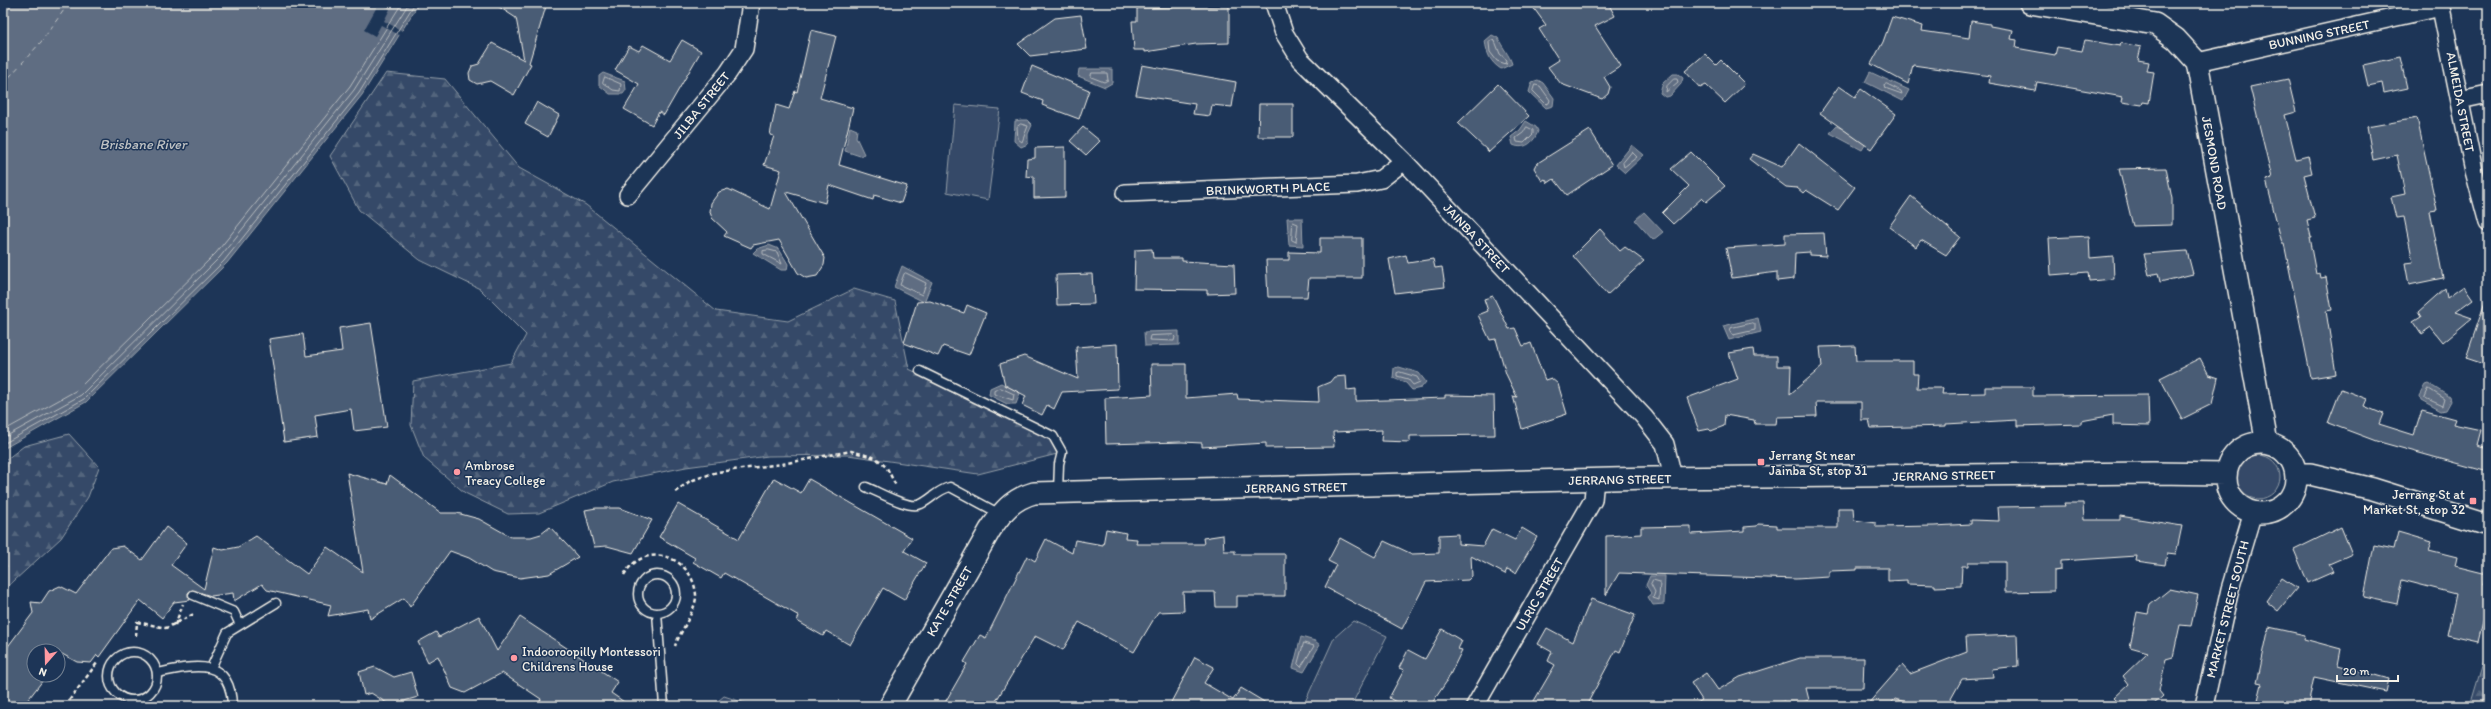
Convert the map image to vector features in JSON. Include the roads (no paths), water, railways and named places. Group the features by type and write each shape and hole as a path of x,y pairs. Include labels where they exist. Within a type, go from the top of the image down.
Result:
{"street":[{"name":"JILBA STREET","path":"628,195 728,73 744,49 751,3"},
{"name":"JAINBA STREET","path":"1274,3 1284,33 1300,59 1404,160 1644,417 1664,444 1673,478"},
{"path":"2030,3 2154,24 2176,39 2197,62"},
{"name":"BUNNING STREET","path":"2197,62 2441,5"},
{"name":"ALMEIDA STREET","path":"2441,5 2474,171 2488,223"},
{"name":"JESMOND ROAD","path":"2197,62 2268,444"},
{"path":"2460,100 2488,94"},
{"name":"BRINKWORTH PLACE","path":"1125,193 1357,184 1381,179 1404,160"},
{"path":"2253,444 2268,444 2287,454 2293,464 2296,474 2295,487 2290,498 2281,507 2270,512 2253,512 2244,508 2234,499 2228,488 2226,474 2231,461 2240,450 2253,444"},
{"name":"JERRANG STREET","path":"1008,508 1034,493 1058,492 1595,479 2153,472 2226,474"},
{"path":"2296,474 2310,474 2373,489 2488,525"},
{"name":"ULRIC STREET","path":"1474,706 1593,500 1595,479"},
{"name":"KATE STREET","path":"890,706 1008,508"},
{"name":"MARKET STREET SOUTH","path":"2204,706 2230,589 2253,512"}],"lane":[{"path":"920,372 1054,436 1062,452 1059,464 1058,492"},
{"path":"866,487 908,506 920,505 941,489 950,487 1008,508"},
{"path":"659,575 671,581 676,592 673,604 669,609 657,613 651,612 641,604 638,593 643,582 653,576 659,575"},
{"path":"193,595 234,612 240,625"},
{"path":"211,668 227,632 276,603"},
{"path":"657,613 664,706"},
{"path":"130,652 145,655 155,666 157,674 157,681 148,694 134,700 119,695 110,681 111,666 122,654 130,652"},
{"path":"157,674 194,666 211,668 224,677 232,692 232,706"}],"water":[{"name":"Brisbane River","path":"3,3 419,3 362,95 227,263 86,402 3,449"},
{"path":"1492,35 1498,38 1512,64 1501,69 1492,60 1488,54 1485,41"},
{"path":"1079,69 1112,69 1112,83 1105,87 1078,76"},
{"path":"1870,72 1909,90 1903,101 1865,82"},
{"path":"603,73 625,81 626,90 623,94 610,94 599,85 599,76"},
{"path":"1673,74 1678,74 1683,78 1681,84 1670,96 1665,97 1660,93 1663,83"},
{"path":"1538,80 1543,83 1554,98 1553,106 1546,108 1529,92 1532,82"},
{"path":"1027,120 1032,125 1028,134 1028,144 1021,147 1014,141 1015,121"},
{"path":"1526,121 1536,127 1538,131 1534,139 1525,146 1521,147 1513,145 1511,137 1520,130"},
{"path":"1836,126 1868,140 1862,150 1830,133"},
{"path":"850,127 857,130 856,137 864,154 860,156 845,151"},
{"path":"1632,145 1644,155 1625,173 1616,165"},
{"path":"1644,212 1663,232 1653,240 1635,220"},
{"path":"1287,218 1302,218 1303,246 1289,245"},
{"path":"769,245 779,249 788,264 787,270 781,270 753,253 757,249"},
{"path":"902,266 932,282 924,302 894,287"},
{"path":"1758,318 1761,332 1729,340 1723,326"},
{"path":"1179,331 1179,345 1145,346 1144,332"},
{"path":"1399,367 1419,373 1426,382 1421,388 1412,390 1406,383 1393,378 1394,368"},
{"path":"1001,383 1020,393 1016,404 1007,404 989,395 990,388"},
{"path":"2429,384 2450,397 2451,401 2446,410 2441,411 2421,400 2420,396 2426,385"},
{"path":"1650,576 1665,576 1664,604 1653,605 1648,597 1651,593 1646,585"},
{"path":"1301,637 1315,641 1320,645 1304,672 1293,668"}],"place":[{"name":"Jerrang St near Jainba St, stop 31","path":"1761,462"},
{"name":"Ambrose Treacy College","path":"457,472"},
{"name":"Jerrang St at Market St, stop 32","path":"2473,501"},
{"name":"Indooroopilly Montessori Childrens House","path":"514,658"}]}
